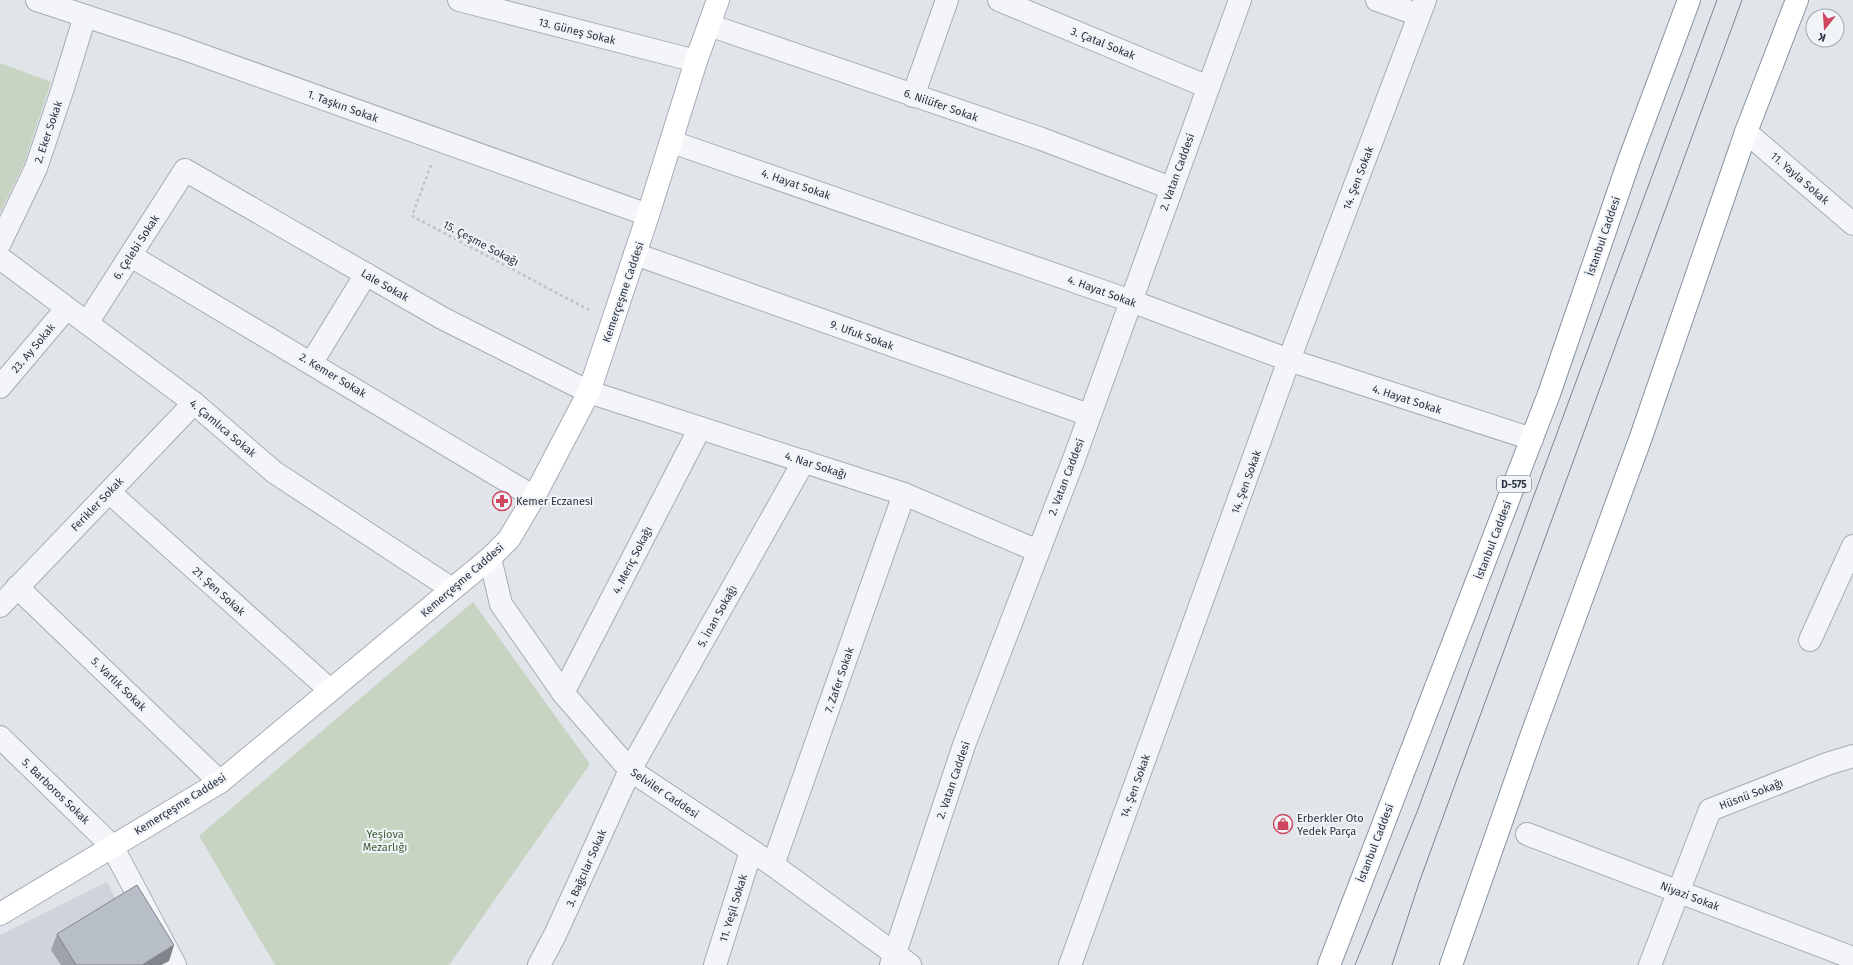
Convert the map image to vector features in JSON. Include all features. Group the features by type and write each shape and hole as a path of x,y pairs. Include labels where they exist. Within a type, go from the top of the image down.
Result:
{"main road":[{"name":"Kemerçeşme Caddesi","path":"0,914 220,782 490,558 509,538 534,497 589,392 672,142 696,61 718,0"},
{"name":"İstanbul Caddesi","path":"1329,965 1532,439 1630,158 1689,0"},
{"path":"1451,965 1532,734 1641,437 1746,132 1797,0"}],"street":[{"name":"1. Taşkın Sokak","path":"37,0 179,48 648,215"},
{"name":"13. Güneş Sokak","path":"459,0 696,61"},
{"path":"913,96 947,0"},
{"name":"3. Çatal Sokak","path":"999,0 1208,86"},
{"name":"2. Vatan Caddesi","path":"899,961 964,745 1089,415 1240,0"},
{"path":"1377,0 1422,8"},
{"name":"14. Şen Sokak","path":"1070,965 1289,360 1422,8"},
{"name":"2. Eker Sokak","path":"0,243 36,168 63,88 84,16"},
{"name":"6. Nilüfer Sokak","path":"709,25 1039,138 1171,188"},
{"name":"11. Yayla Sokak","path":"1746,132 1853,224"},
{"name":"4. Hayat Sokak","path":"672,142 1131,301 1289,360 1532,439"},
{"name":"6. Çelebi Sokak","path":"87,323 185,170"},
{"name":"Lale Sokak","path":"185,170 442,318 589,392"},
{"name":"9. Ufuk Sokak","path":"635,254 1089,415"},
{"name":"2. Kemer Sokak","path":"131,256 312,362 534,497"},
{"name":"4. Çamlıca Sokak","path":"0,258 66,309 194,403 274,472 452,589"},
{"path":"312,362 366,274"},
{"name":"23. Ay Sokak","path":"0,387 66,309"},
{"name":"4. Nar Sokağı","path":"589,392 904,494 1038,551"},
{"name":"Ferikler Sokak","path":"0,606 194,403"},
{"name":"4. Meriç Sokağı","path":"563,693 700,428"},
{"name":"5. İnan Sokağı","path":"630,770 804,461"},
{"name":"21. Şen Sokak","path":"109,492 330,690"},
{"name":"7. Zafer Sokak","path":"773,865 904,494"},
{"path":"1810,640 1853,546"},
{"name":"Selviler Caddesi","path":"490,558 501,604 563,693 630,770 773,865 899,961"},
{"name":"5. Varlık Sokak","path":"18,587 220,782"},
{"name":"5. Barboros Sokak","path":"0,737 112,846 175,965"},
{"name":"Hüsnü Sokağı","path":"1650,965 1710,810 1828,764 1853,756"},
{"name":"3. Bağcılar Sokak","path":"539,965 555,935 630,770"},
{"name":"Niyazi Sokak","path":"1527,834 1853,958"},
{"name":"11. Yeşil Sokak","path":"715,965 751,851"}],"path":[{"name":"15. Çeşme Sokağı","path":"441,141 412,216 612,322"}],"shaded area":[{"path":"107,882 150,965 0,965 0,935"}],"green space":[{"path":"0,63 51,82 25,161 0,213"},
{"name":"Yeşiova Mezarlığı","path":"473,602 590,764 449,965 275,965 199,836"}],"building":[{"path":"137,885 174,945 142,965 76,965 57,934"}],"tram line":[{"path":"1355,965 1417,812 1717,0"},
{"path":"1392,965 1420,880 1742,0"}],"place":[{"name":"Kemer Eczanesi","path":"502,501"},
{"name":"Erberkler Oto Yedek Parça","path":"1283,824"}]}
